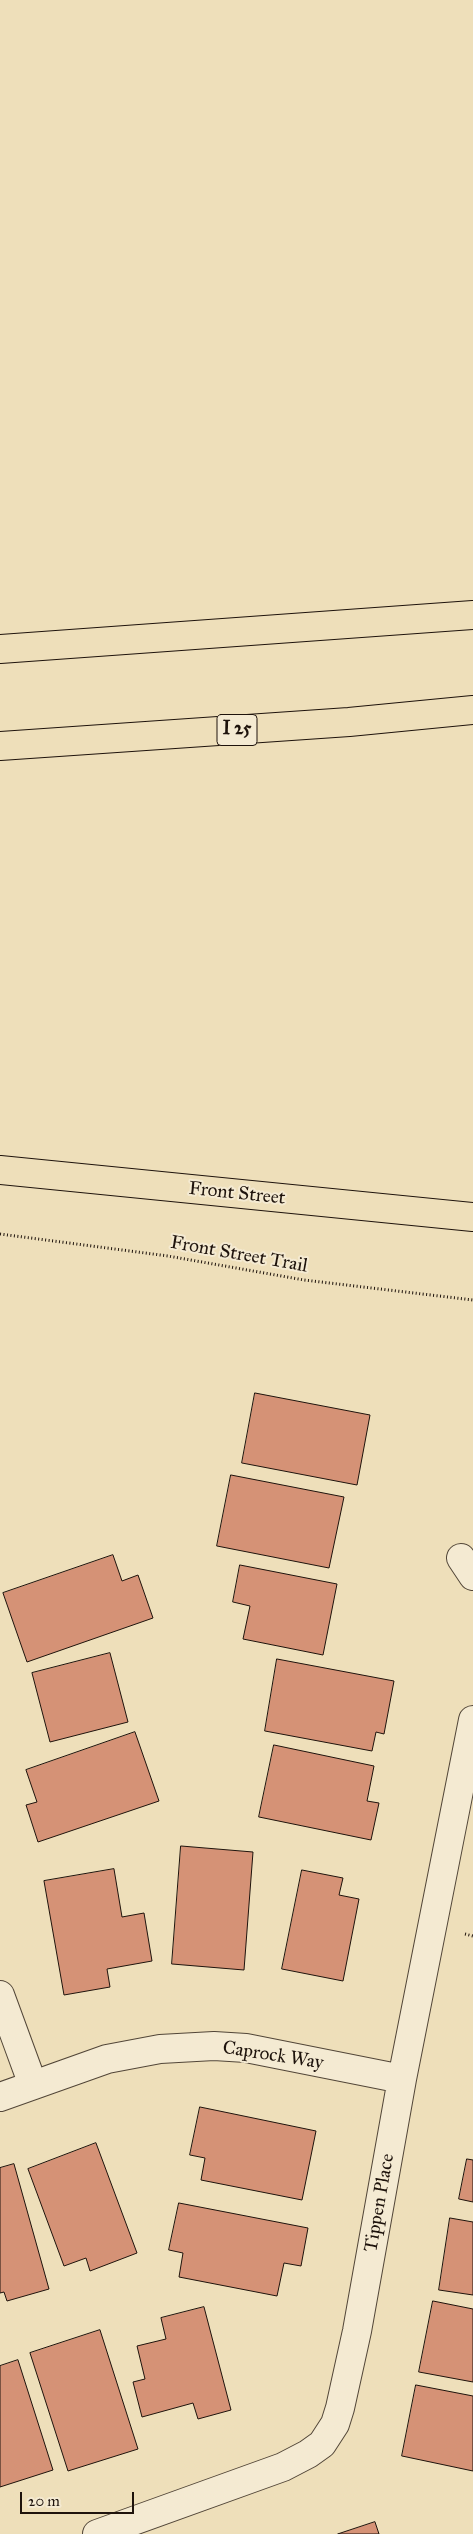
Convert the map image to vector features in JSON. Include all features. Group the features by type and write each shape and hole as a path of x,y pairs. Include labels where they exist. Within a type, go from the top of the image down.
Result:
{"main road":[{"path":"0,649 473,615"},
{"name":"I 25","path":"0,746 340,722 473,710"},
{"name":"Front Street","path":"0,1170 473,1217"}],"street":[{"name":"Tippen Place","path":"97,2534 283,2467 308,2454 330,2434 340,2408 357,2331 402,2079 473,1720"},
{"path":"0,1995 33,2085"},
{"name":"Caprock Way","path":"0,2097 107,2059 160,2049 214,2046 246,2048 282,2054 402,2079"}],"path":[{"name":"Front Street Trail","path":"0,1234 168,1256 304,1280 473,1300"},
{"path":"464,1934 473,1936"}],"building":[{"path":"255,1393 370,1415 357,1485 242,1463"},
{"path":"231,1475 344,1497 329,1568 217,1546"},
{"path":"113,1555 122,1581 138,1575 153,1618 27,1662 3,1593"},
{"path":"240,1565 337,1584 323,1655 243,1639 250,1606 233,1602"},
{"path":"110,1653 128,1722 50,1742 32,1673"},
{"path":"277,1659 394,1681 384,1734 376,1732 372,1751 265,1731"},
{"path":"135,1732 159,1801 38,1842 26,1805 37,1802 26,1770"},
{"path":"274,1745 374,1766 367,1801 379,1803 371,1840 259,1817"},
{"path":"181,1846 253,1852 244,1970 172,1964"},
{"path":"114,1869 122,1917 144,1913 152,1961 107,1969 110,1987 64,1995 44,1881"},
{"path":"302,1870 343,1878 339,1895 359,1899 343,1981 282,1969"},
{"path":"200,2107 316,2131 302,2200 201,2180 205,2158 190,2155"},
{"path":"96,2143 137,2253 90,2271 86,2258 64,2266 28,2169"},
{"path":"467,2159 473,2160 473,2202 459,2199"},
{"path":"14,2164 49,2289 7,2301 4,2292 0,2293 0,2168"},
{"path":"179,2203 308,2228 301,2266 284,2263 277,2296 179,2277 183,2253 169,2250"},
{"path":"450,2218 473,2222 473,2295 439,2290"},
{"path":"433,2301 473,2309 473,2382 419,2372"},
{"path":"204,2307 231,2410 198,2419 193,2403 142,2417 133,2382 145,2379 137,2346 166,2339 161,2318"},
{"path":"100,2330 138,2449 68,2471 30,2353"},
{"path":"18,2360 53,2470 0,2487 0,2366"},
{"path":"416,2385 473,2396 473,2471 402,2456"},
{"path":"375,2522 379,2534 338,2534"}]}
